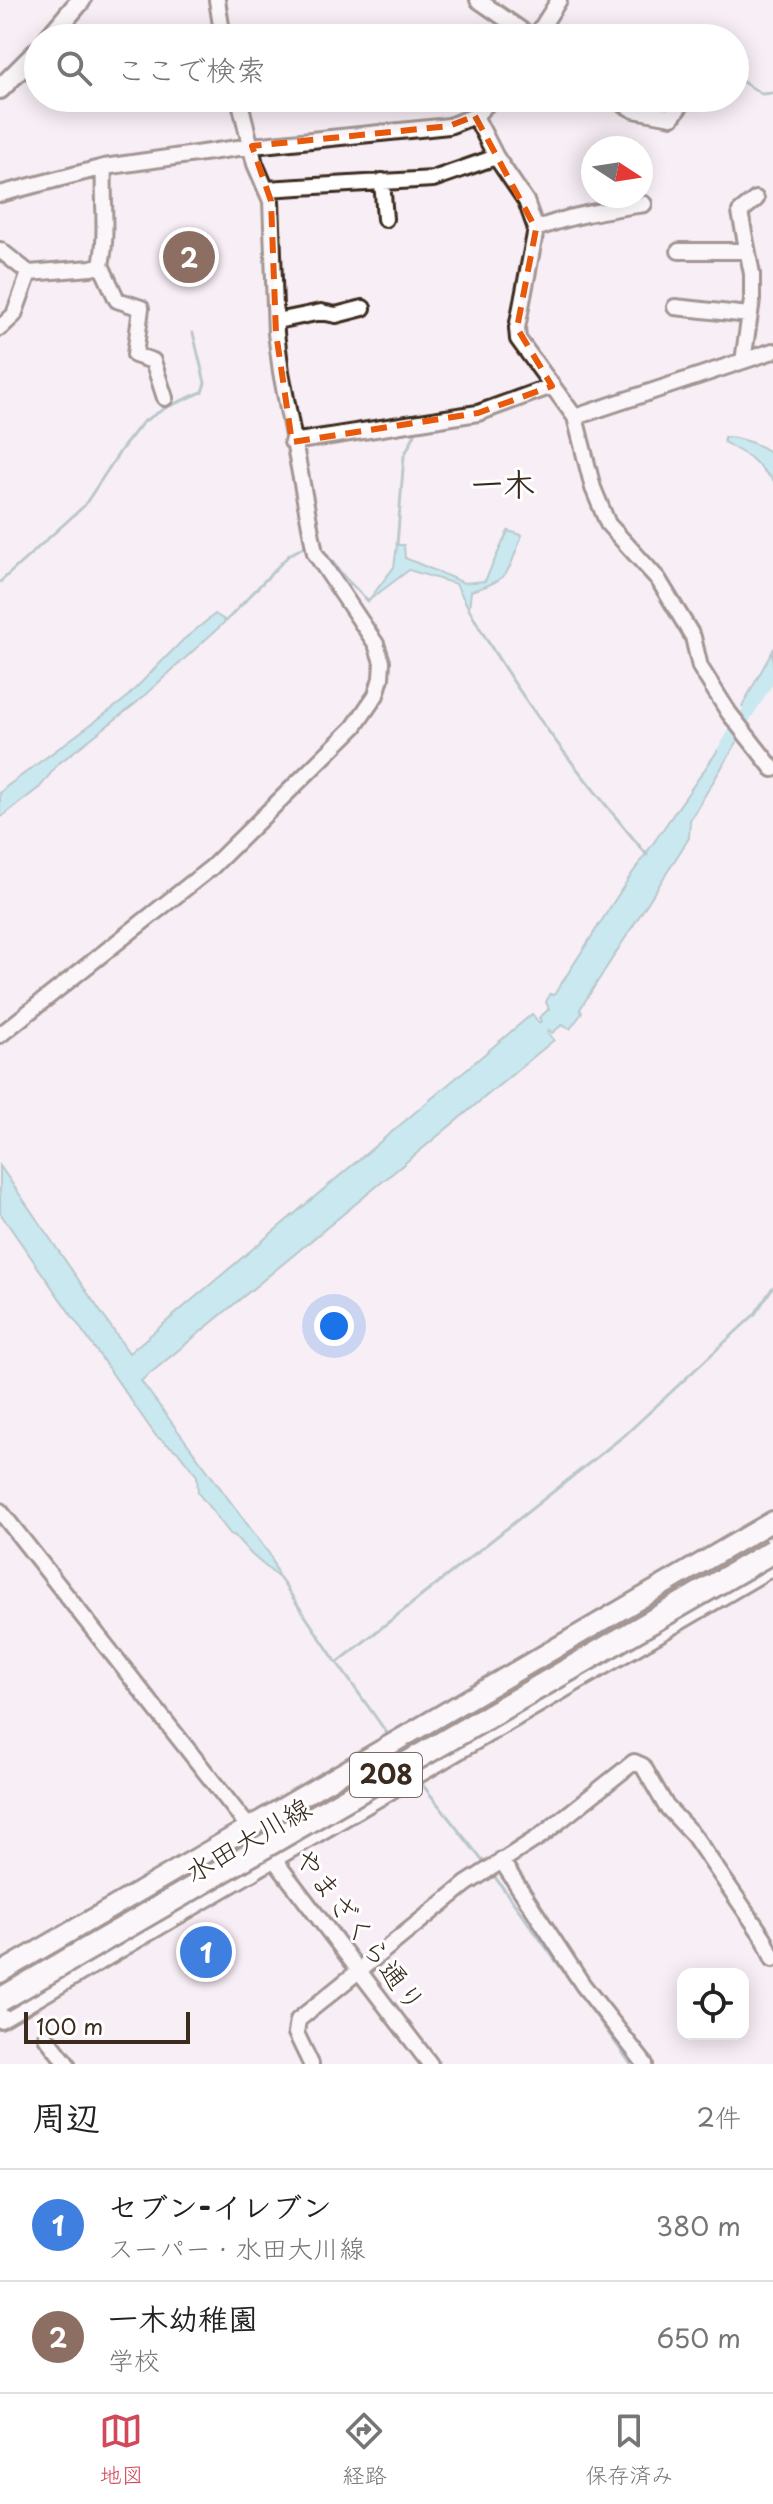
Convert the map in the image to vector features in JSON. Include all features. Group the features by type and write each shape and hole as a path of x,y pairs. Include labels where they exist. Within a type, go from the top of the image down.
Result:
{"highway":[{"name":"208","path":"0,2003 773,1551"},
{"name":"208","path":"0,2003 773,1558"}],"main road":[{"path":"61,24 81,0"},
{"path":"0,89 24,65"},
{"name":"水田大川線","path":"0,1973 773,1521"},
{"name":"水田大川線","path":"0,2018 773,1565"}],"street":[{"path":"217,0 221,24"},
{"path":"478,0 513,24"},
{"path":"543,24 559,0"},
{"path":"0,1035 212,867 354,727 376,695 381,678 382,662 376,644 315,553 279,359 271,201 255,164 243,112"},
{"path":"0,194 104,167 252,146 449,126 479,112"},
{"path":"645,112 672,117 676,112"},
{"path":"475,116 496,157 526,201 536,229 517,328 522,346 575,417 593,488 608,524 658,579 693,637 700,667 729,713 773,769"},
{"path":"266,189 433,179 496,157"},
{"path":"104,167 102,203 105,225 101,265 117,300 141,308 135,355 153,361 165,398"},
{"path":"382,181 385,219"},
{"path":"743,361 752,274 740,212 756,199"},
{"path":"536,229 563,218 621,208"},
{"path":"0,250 29,273 101,265"},
{"path":"679,251 747,251"},
{"path":"0,328 14,315 29,273"},
{"path":"675,307 749,315"},
{"path":"277,321 321,312 336,315 363,308"},
{"path":"575,417 773,351"},
{"path":"292,442 478,413 552,386"},
{"name":"やまざくら通り","path":"0,1511 273,1858 430,2064"},
{"path":"311,2064 296,2033 298,2020 480,1875 542,1835 634,1762 638,1762 666,1806 694,1836 764,1938 773,1959"},
{"path":"501,1860 583,1985 645,2064"},
{"path":"46,2037 67,2064"}],"highlighted area":[{"path":"475,116 536,229 517,328 552,386 478,413 292,442 276,333 271,201 252,146 449,126"}],"water":[{"path":"724,437 744,440 771,454 773,480 751,458 724,442"},
{"path":"508,531 522,535 510,566 494,583 471,591 469,609 456,584 409,570 368,601 394,567 397,545 404,545 405,558 464,583 485,581"},
{"path":"215,614 226,621 135,704 58,764 40,787 0,818 0,793 6,787 124,700 183,640"},
{"path":"773,650 773,681 752,714 742,706"},
{"path":"730,733 737,742 690,820 689,838 570,1029 562,1025 552,1033 549,1030 547,1032 554,1040 141,1381 270,1555 279,1578 232,1536 198,1493 197,1476 179,1453 156,1436 0,1213 0,1166 129,1353 532,1014 539,1023 541,1021 539,1018 549,1009 546,1002 550,994 554,995 629,878"}],"waterway":[{"path":"749,86 762,94 773,93"},
{"path":"0,582 84,506 143,422 167,407 202,392 205,383 193,333"},
{"path":"397,545 404,456 415,434"},
{"path":"318,543 344,577 368,601"},
{"path":"226,621 289,555 309,544"},
{"path":"469,609 530,705 647,855"},
{"path":"724,750 773,672"},
{"path":"279,1577 337,1663 626,1434 755,1314 773,1287"},
{"path":"338,1664 389,1736"},
{"path":"418,1779 485,1864"},
{"path":"492,1873 631,2064"}],"place":[{"name":"一木幼稚園","path":"189,257"},
{"name":"セブン-イレブン","path":"206,1952"}],"district":[{"name":"一木","path":"503,485"}]}
